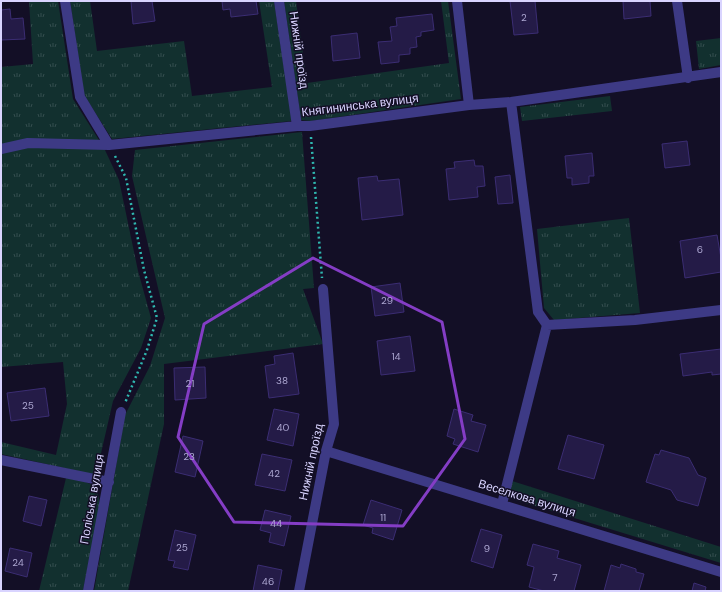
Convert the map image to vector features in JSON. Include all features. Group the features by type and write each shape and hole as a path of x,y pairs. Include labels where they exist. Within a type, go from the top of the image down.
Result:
{"street":[{"path":"65,1 80,97 109,145"},
{"name":"Нижній проїзд","path":"279,1 297,126"},
{"path":"457,1 469,105"},
{"path":"678,1 688,78"},
{"name":"Княгининська вулиця","path":"1,149 28,143 109,145 297,126 310,126 469,105 511,102 688,78 721,72"},
{"path":"502,504 547,325 538,312 511,102"},
{"name":"Нижній проїзд","path":"299,591 326,451 334,424 323,288"},
{"path":"547,325 635,320 721,310"},
{"name":"Поліська вулиця","path":"88,591 121,412"},
{"name":"Веселкова вулиця","path":"326,451 721,572"},
{"path":"1,460 109,482"}],"path":[{"path":"310,126 323,288"},
{"path":"109,145 126,178 144,270 158,318 147,350 121,412"}],"highlighted area":[{"path":"313,258 442,322 465,439 403,526 234,522 178,437 204,324"}],"green space":[{"path":"29,1 58,1 73,99 104,148 119,180 138,271 151,318 141,348 113,401 96,475 1,454 1,442 56,455 67,404 63,362 1,367 1,67 33,64"},
{"path":"70,1 90,1 97,51 184,41 192,96 272,87 259,1 274,1 292,121 112,139 84,95"},
{"path":"284,1 296,1 307,83 449,63 441,1 448,1 461,99 311,121 301,120"},
{"path":"721,38 721,65 699,69 696,41"},
{"path":"610,96 612,111 522,121 520,107"},
{"path":"302,132 314,288 303,289 323,344 164,364 164,424 128,591 94,591 125,415 150,366 165,318 132,176 135,150"},
{"path":"629,218 640,313 554,320 544,308 537,229"},
{"path":"66,478 90,484 97,491 99,497 100,505 83,591 39,591"},
{"path":"512,481 721,547 721,563 509,498"}],"building":[{"path":"131,1 152,1 155,21 133,24"},
{"path":"222,1 256,1 258,14 231,17 230,9 223,10"},
{"path":"510,1 535,1 538,33 514,35"},
{"path":"623,1 650,1 651,16 624,19"},
{"path":"10,9 11,19 23,18 25,39 1,40 1,10"},
{"path":"432,14 434,30 421,32 421,36 416,37 417,47 410,48 410,54 399,55 399,62 381,64 378,42 392,41 390,27 397,26 396,18"},
{"path":"357,33 360,58 333,61 331,36"},
{"path":"687,141 690,165 665,168 662,144"},
{"path":"592,153 594,176 589,176 589,183 572,185 572,178 567,178 565,156"},
{"path":"474,160 475,166 483,166 485,186 477,187 478,197 449,200 446,169 455,168 454,162"},
{"path":"510,175 513,203 498,204 495,177"},
{"path":"377,176 378,181 399,179 403,215 362,220 358,178"},
{"path":"717,235 721,258 721,272 685,278 680,241"},
{"path":"400,283 404,312 375,316 371,287"},
{"path":"410,336 415,371 381,375 377,341"},
{"path":"721,349 721,374 712,375 712,372 683,376 680,354"},
{"path":"293,353 299,394 269,398 265,366 275,364 274,356"},
{"path":"205,367 206,398 175,400 174,368"},
{"path":"45,388 49,416 11,421 7,393"},
{"path":"274,409 299,414 293,446 267,440"},
{"path":"454,409 473,415 471,421 486,425 478,452 453,444 455,439 447,436"},
{"path":"568,435 604,445 594,479 558,469"},
{"path":"183,436 203,441 195,477 175,472"},
{"path":"661,450 689,458 698,475 706,478 698,506 677,500 671,490 646,482 655,454 659,455"},
{"path":"262,454 292,460 285,491 255,485"},
{"path":"29,496 47,500 41,526 23,521"},
{"path":"371,500 402,510 393,540 372,533 373,528 363,525"},
{"path":"265,510 291,516 284,546 269,542 271,533 260,530"},
{"path":"481,529 502,535 493,568 471,561"},
{"path":"175,530 196,535 188,570 173,567 175,561 168,560"},
{"path":"533,544 559,551 557,558 581,565 574,591 544,591 529,587 534,567 527,565"},
{"path":"10,548 32,553 27,577 5,571"},
{"path":"621,564 636,569 636,572 644,574 639,591 604,591 611,565 620,568"},
{"path":"258,565 282,570 278,591 253,591"},
{"path":"694,583 706,587 705,591 692,591"}]}
